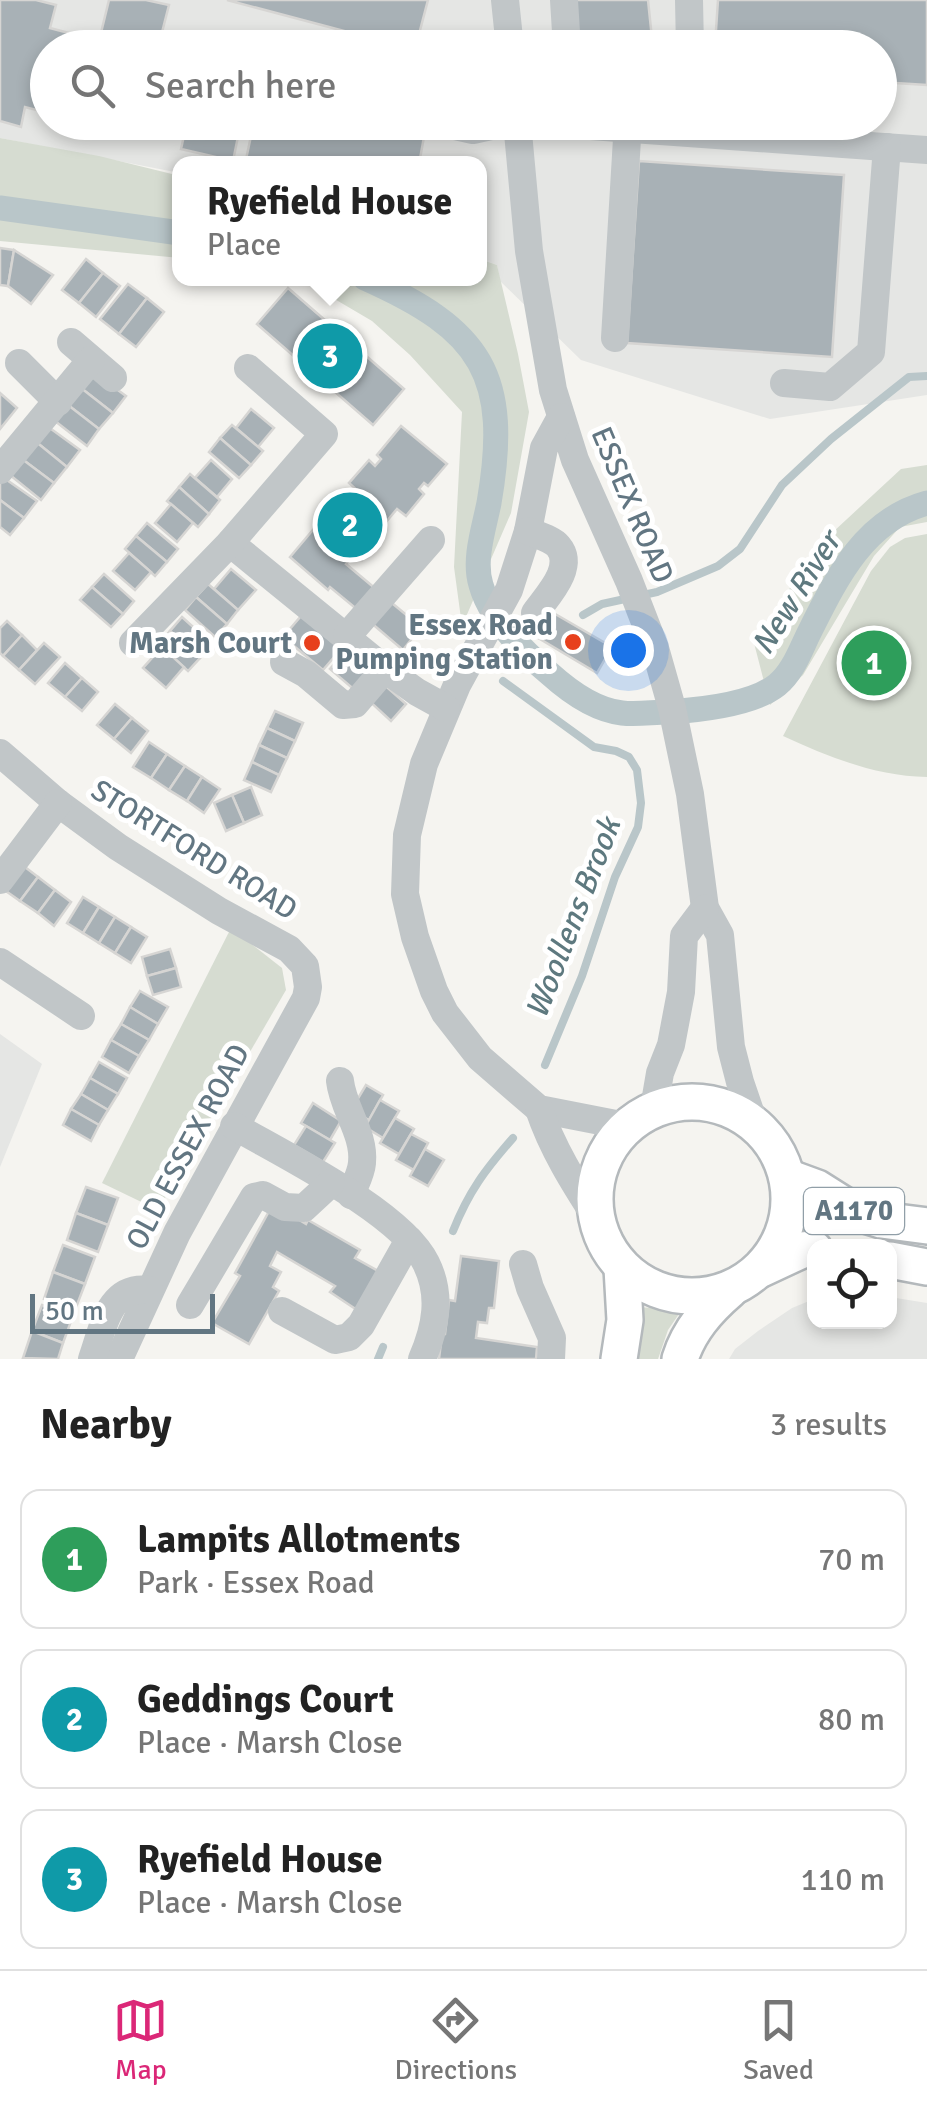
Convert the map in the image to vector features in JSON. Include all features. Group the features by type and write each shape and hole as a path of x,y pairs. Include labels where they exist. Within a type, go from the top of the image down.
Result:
{"main road":[{"path":"680,1359 710,1306 761,1268 778,1247 790,1207 788,1177 774,1146 754,1123 733,1110 708,1102 680,1102 640,1117 612,1142 600,1164 594,1188 596,1217 605,1243 622,1268 652,1289 701,1297 731,1289"},
{"name":"A1170","path":"788,1177 817,1188 854,1212 927,1226"},
{"name":"A1170","path":"761,1268 807,1250"},
{"name":"A1170","path":"897,1261 927,1267"},
{"path":"619,1359 625,1320 622,1268"}],"street":[{"path":"505,0 508,30"},
{"path":"564,0 566,30"},
{"path":"688,0 689,30"},
{"name":"ESSEX ROAD","path":"515,140 546,359 576,460 630,581 672,708 690,794 705,908 720,934 731,1047 754,1123"},
{"path":"615,338 627,140"},
{"path":"815,140 927,150"},
{"path":"784,382 830,387 871,352 887,147"},
{"path":"0,470 92,360"},
{"path":"19,363 58,402"},
{"path":"132,643 230,543 324,434 248,368"},
{"path":"561,417 544,448 528,530 506,596 446,708 424,764 409,822 405,894 424,968 445,1013 480,1058 539,1110 566,1171 596,1217"},
{"path":"528,530 558,544 565,559 563,571 535,613"},
{"path":"347,636 430,540"},
{"path":"230,543 385,668 446,708"},
{"path":"284,662 306,674 343,706 355,704 385,668"},
{"name":"STORTFORD ROAD","path":"0,753 118,847 290,949 305,966"},
{"path":"0,880 58,803"},
{"path":"539,1110 640,1117 671,1046 684,936 705,908"},
{"path":"0,962 81,1016"},
{"name":"OLD ESSEX ROAD","path":"120,1359 183,1220 306,998 305,966"},
{"path":"190,1305 254,1197 263,1195 285,1207 304,1208 359,1176 362,1153 340,1080"},
{"path":"234,1126 378,1212 409,1240 427,1264 436,1298 434,1326 422,1359"},
{"path":"282,1311 335,1340 349,1337 361,1325 409,1240"},
{"path":"523,1264 552,1338 552,1359"},
{"path":"92,1359 119,1296 149,1290"}],"shaded area":[{"path":"0,0 927,0 927,395 770,419 581,360 500,281 497,265 487,261 487,156 172,156 172,171 0,138"},
{"path":"0,138 172,174 172,257 0,241"},
{"path":"487,261 497,265 529,412 511,513 462,626 454,567 462,412 410,355 372,321 312,286 487,286"},
{"path":"927,465 927,522 900,527 874,556 803,675 770,705 754,643 799,574 833,532 901,469"},
{"path":"927,534 927,777 871,769 783,736 871,571 890,547 905,538"},
{"path":"231,928 282,968 286,990 158,1210 102,1183"},
{"path":"0,1034 42,1064 0,1167"},
{"path":"897,1298 927,1303 927,1359 729,1359 735,1349 792,1308 807,1302 807,1329 897,1329"},
{"path":"640,1307 681,1311 668,1330 658,1359 632,1359"}],"building":[{"path":"0,0 36,0 56,5 50,28 58,30 30,30 30,108 25,107 21,127 0,121"},
{"path":"109,0 146,0 169,5 163,30 102,30"},
{"path":"227,0 428,0 420,30 340,30"},
{"path":"574,0 648,0 651,30 577,30"},
{"path":"718,0 927,0 927,85 897,83 897,30 716,30"},
{"path":"183,140 237,140 234,156 181,149"},
{"path":"250,140 423,140 420,156 247,156"},
{"path":"639,161 844,175 832,357 627,343"},
{"path":"0,248 14,250 8,286 0,285"},
{"path":"14,250 53,275 31,304 8,286"},
{"path":"86,259 103,273 79,303 62,290"},
{"path":"103,273 120,286 96,317 79,303"},
{"path":"128,284 147,298 119,334 100,319"},
{"path":"288,288 404,389 373,425 257,324"},
{"path":"147,298 164,312 136,347 119,334"},
{"path":"93,372 126,396 113,413 81,388"},
{"path":"81,388 113,413 99,429 68,405"},
{"path":"0,393 17,408 0,429"},
{"path":"68,405 99,429 87,446 55,421"},
{"path":"251,409 274,428 258,447 236,428"},
{"path":"232,425 263,451 251,465 220,438"},
{"path":"47,426 80,450 67,467 35,441"},
{"path":"401,426 447,464 428,486 424,483 419,489 424,494 406,516 397,509 375,535 380,539 362,560 355,553 346,564 377,590 359,611 290,557 333,506 340,512 358,491 349,483 369,460 375,466 381,459 377,455"},
{"path":"220,438 251,465 239,478 209,452"},
{"path":"35,441 67,467 54,483 22,459"},
{"path":"22,459 54,483 41,500 10,475"},
{"path":"211,460 232,479 217,497 195,478"},
{"path":"190,474 220,500 209,514 179,487"},
{"path":"4,478 37,501 24,518 0,500 0,482"},
{"path":"179,487 209,514 198,527 167,501"},
{"path":"0,500 24,518 10,535 0,527"},
{"path":"171,504 193,523 177,542 155,523"},
{"path":"147,523 178,549 167,562 136,536"},
{"path":"136,536 167,562 155,576 125,549"},
{"path":"129,553 151,572 135,590 113,571"},
{"path":"231,569 256,590 238,610 214,589"},
{"path":"104,574 134,601 123,614 92,587"},
{"path":"208,584 238,610 227,624 196,597"},
{"path":"92,587 123,614 111,627 80,600"},
{"path":"196,597 227,624 215,637 185,610"},
{"path":"387,599 421,627 403,650 369,621"},
{"name":"Essex Road Pumping Station","path":"550,611 612,647 597,673 535,636"},
{"name":"Marsh Court","path":"301,616 341,649 323,670 283,637"},
{"path":"182,617 212,644 200,658 170,631"},
{"path":"7,621 22,635 3,656 0,628"},
{"path":"170,631 200,658 188,671 158,644"},
{"path":"22,635 37,650 19,670 3,656"},
{"path":"44,643 60,657 35,684 19,670"},
{"path":"162,647 184,667 166,688 143,668"},
{"path":"346,651 373,674 357,692 330,669"},
{"path":"65,663 82,678 65,697 48,683"},
{"path":"82,678 98,692 82,711 65,697"},
{"path":"380,681 406,704 391,721 366,698"},
{"path":"115,704 132,718 114,739 97,725"},
{"path":"275,711 303,723 295,741 267,728"},
{"path":"132,718 148,731 131,753 114,739"},
{"path":"267,728 295,741 287,758 259,745"},
{"path":"149,742 167,754 151,778 133,767"},
{"path":"259,745 287,758 279,775 252,762"},
{"path":"167,754 185,766 169,790 151,778"},
{"path":"252,762 279,775 271,792 244,780"},
{"path":"185,766 202,777 187,801 169,790"},
{"path":"202,777 220,789 204,813 187,801"},
{"path":"251,787 262,815 244,823 232,795"},
{"path":"232,795 244,823 226,831 214,803"},
{"path":"21,864 38,877 20,901 3,889"},
{"path":"38,877 55,890 38,913 20,901"},
{"path":"55,890 71,902 54,926 38,913"},
{"path":"83,897 99,907 83,933 67,923"},
{"path":"99,907 115,917 99,943 83,933"},
{"path":"115,917 131,927 115,953 99,943"},
{"path":"131,927 147,937 131,963 115,953"},
{"path":"170,949 176,968 147,976 142,957"},
{"path":"176,968 181,987 153,995 147,976"},
{"path":"140,991 168,1007 158,1024 130,1007"},
{"path":"130,1007 158,1024 149,1040 121,1024"},
{"path":"121,1024 149,1040 139,1056 111,1040"},
{"path":"111,1040 139,1056 129,1073 102,1057"},
{"path":"99,1062 127,1078 118,1094 90,1078"},
{"path":"90,1078 118,1094 108,1110 81,1094"},
{"path":"366,1085 383,1095 369,1120 351,1110"},
{"path":"81,1094 108,1110 99,1125 71,1109"},
{"path":"380,1100 399,1111 383,1138 365,1127"},
{"path":"313,1103 341,1121 330,1140 301,1123"},
{"path":"71,1109 99,1125 91,1141 63,1125"},
{"path":"395,1118 414,1129 399,1154 380,1143"},
{"path":"306,1126 335,1143 323,1162 294,1145"},
{"path":"411,1134 428,1143 414,1170 396,1160"},
{"path":"425,1149 444,1160 428,1186 410,1176"},
{"path":"86,1187 118,1198 108,1225 76,1213"},
{"path":"273,1204 360,1250 355,1258 380,1272 357,1310 330,1292 335,1286 277,1252 270,1266 281,1272 273,1287 279,1291 249,1344 212,1323 240,1276 235,1273"},
{"path":"76,1213 108,1225 98,1252 67,1240"},
{"path":"63,1245 95,1257 85,1284 53,1272"},
{"path":"461,1256 499,1261 494,1308 489,1308 487,1323 478,1322 476,1338 537,1347 536,1359 439,1359 449,1300 455,1301"},
{"path":"53,1272 85,1284 75,1310 44,1299"},
{"path":"42,1305 73,1316 63,1343 32,1331"},
{"path":"32,1331 63,1343 58,1359 23,1358"}],"waterway":[{"name":"New River","path":"0,208 172,232"},
{"name":"New River","path":"382,286 437,317 461,338 479,362 490,389 495,459 479,555 485,597 509,634 530,655 566,687 602,708 633,714 695,710 740,702 766,692 792,668 830,592 869,537 905,511 927,503"},
{"name":"Woollens Brook","path":"583,615 602,604 657,592 718,566 740,549 782,485 831,439 909,377 927,376"},
{"name":"Woollens Brook","path":"503,681 594,747 629,757 637,770 641,803 638,827 615,877 582,976 545,1065"},
{"name":"Woollens Brook","path":"453,1231 478,1182 513,1138"},
{"name":"Woollens Brook","path":"378,1359 383,1347"}],"place":[{"name":"Ryefield House","path":"330,356"},
{"name":"Geddings Court","path":"350,525"},
{"name":"Essex Road Pumping Station","path":"573,642"},
{"name":"Marsh Court","path":"312,643"},
{"name":"Lampits Allotments","path":"874,663"}]}
